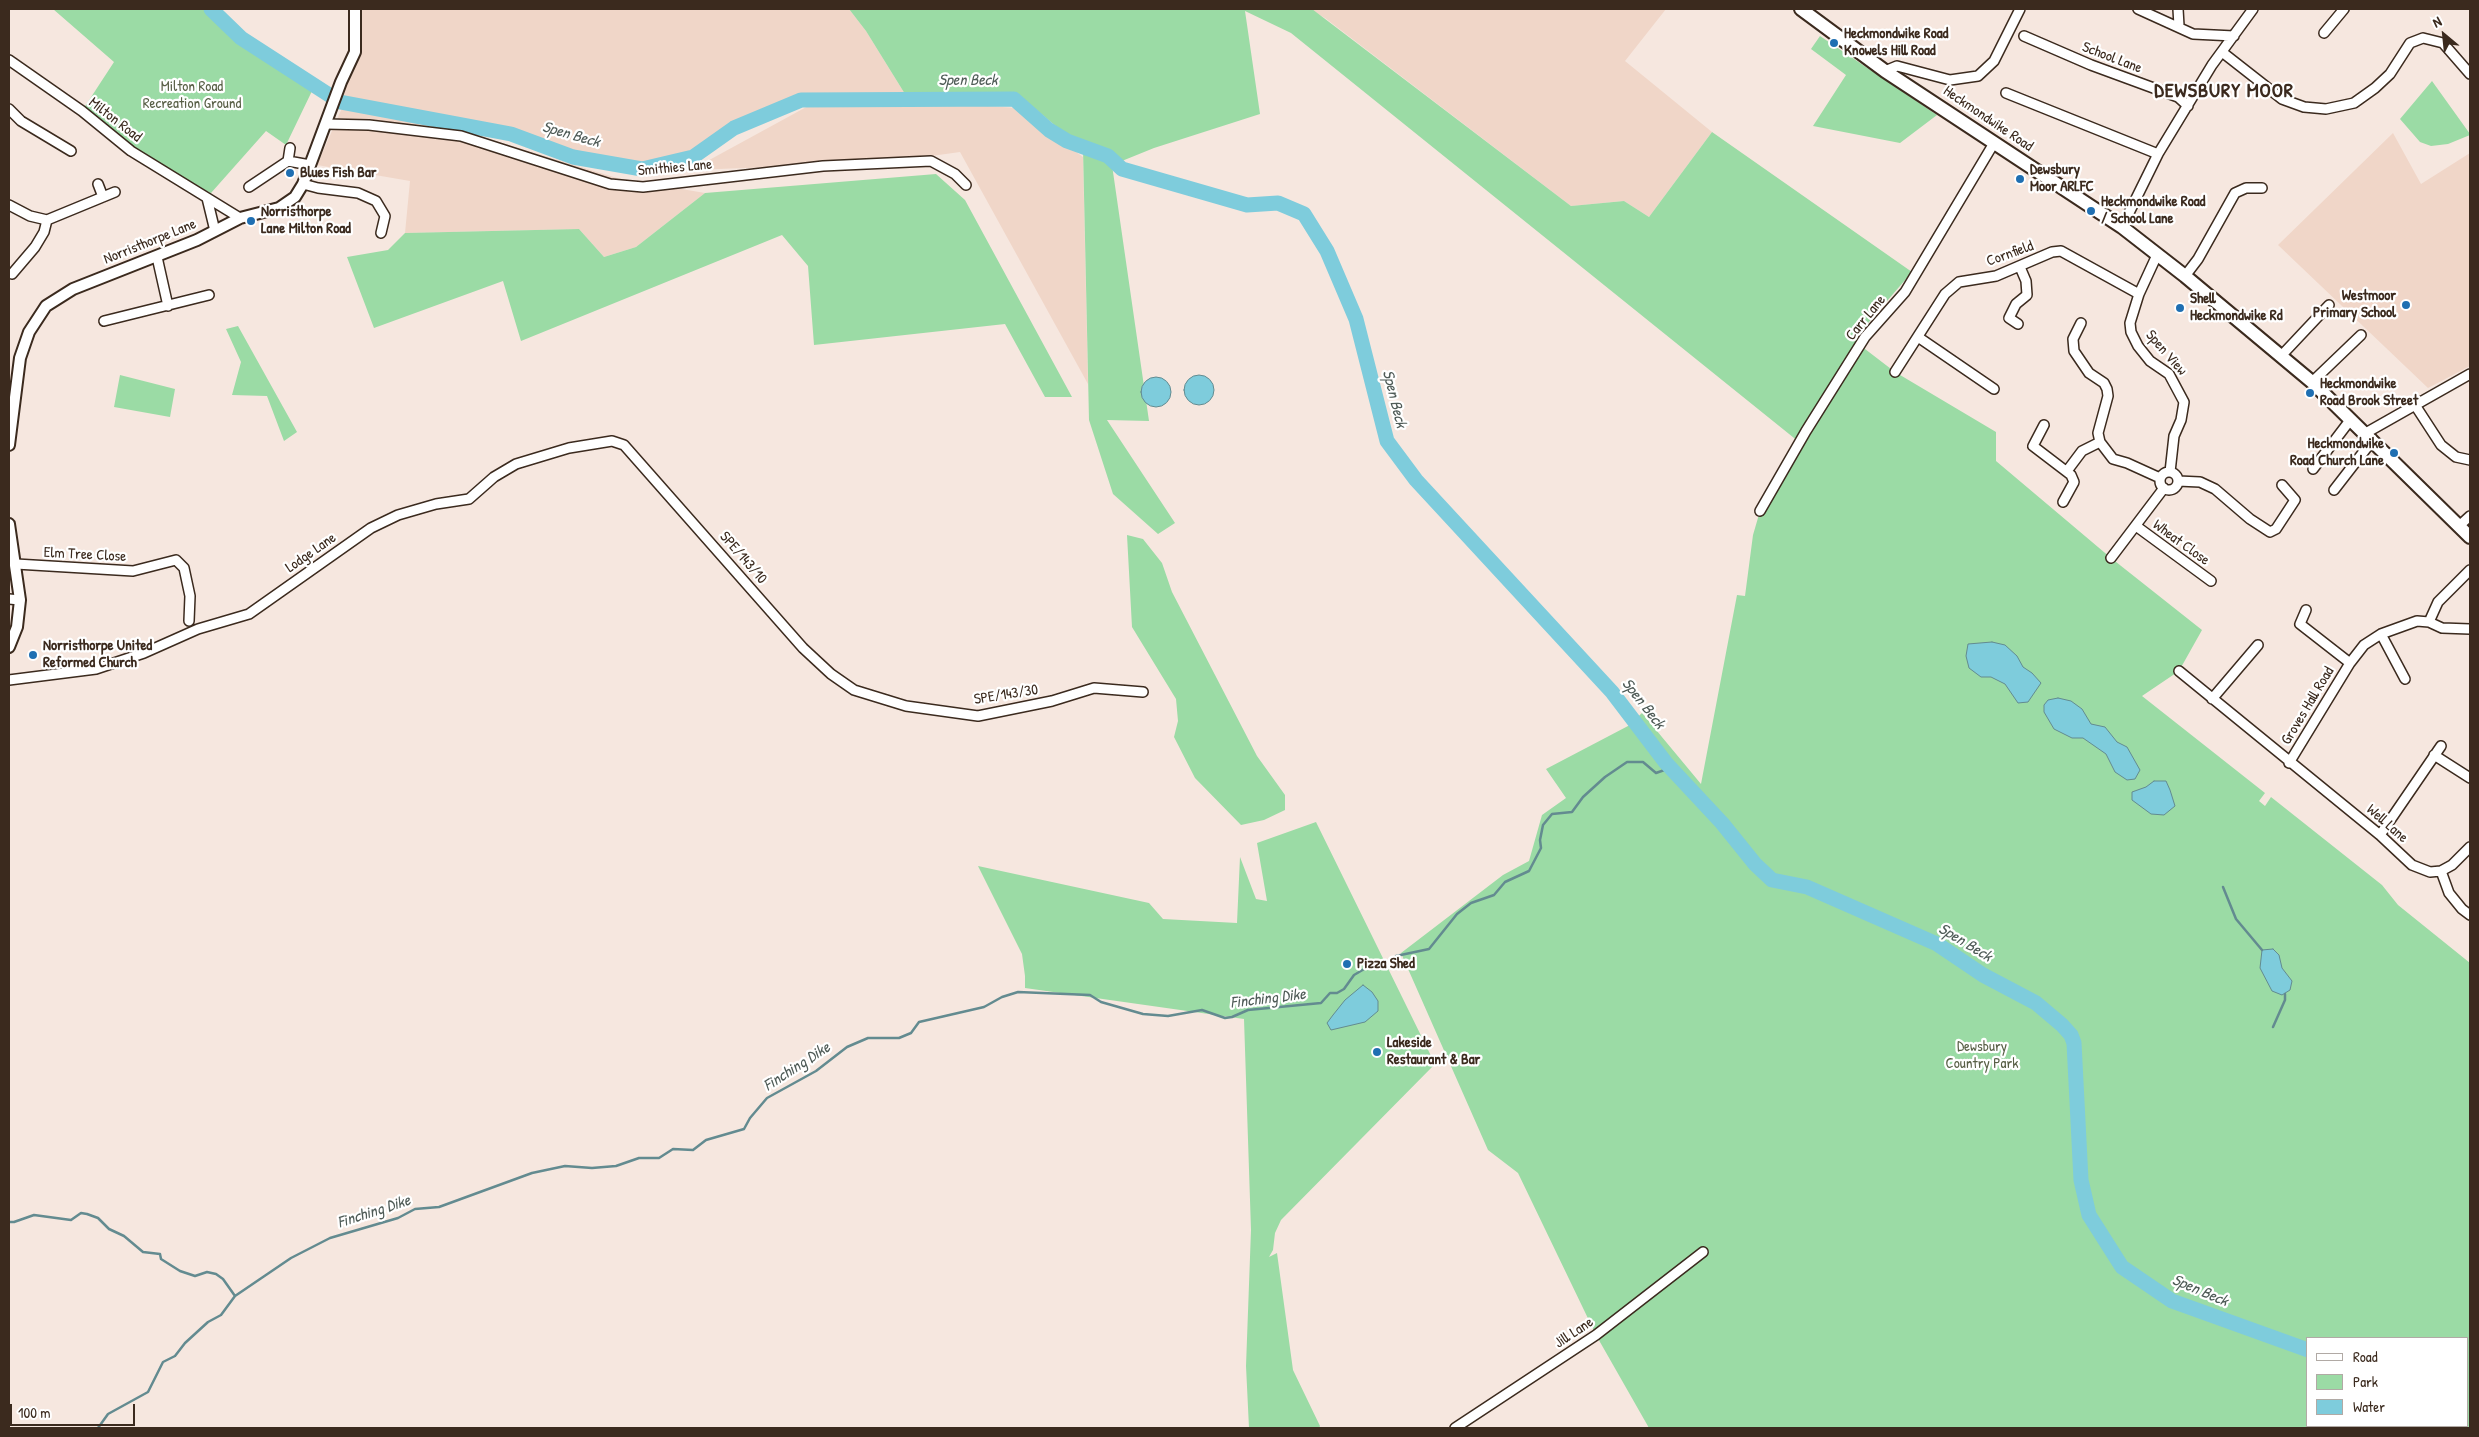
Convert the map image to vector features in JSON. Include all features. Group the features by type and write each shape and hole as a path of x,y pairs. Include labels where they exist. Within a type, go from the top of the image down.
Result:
{"main road":[{"name":"Heckmondwike Road","path":"1801,9 1818,24 1885,71 2122,227 2312,382 2470,537"}],"street":[{"name":"Norristhorpe Lane","path":"9,442 20,358 29,332 46,306 73,290 157,257 240,218 278,208 295,197 303,184 355,52 355,9"},
{"path":"1885,71 1896,66 1950,80 1978,76 1994,61 2020,9"},
{"path":"2138,9 2194,34 2234,36"},
{"path":"2178,9 2179,26"},
{"path":"2122,227 2158,154 2222,52 2253,9"},
{"path":"2324,33 2344,9"},
{"name":"School Lane","path":"2024,36 2090,65 2178,97 2188,106"},
{"path":"2222,52 2282,99 2304,107 2326,109 2354,103 2375,88 2390,74 2410,43 2423,38 2443,43 2470,74"},
{"name":"Milton Road","path":"9,60 82,111 131,151 240,218"},
{"path":"2006,93 2158,154"},
{"path":"9,109 20,121 71,151"},
{"name":"Smithies Lane","path":"326,124 369,124 461,136 610,184 643,186 823,166 931,161 955,174 966,185"},
{"name":"Carr Lane","path":"1760,511 1865,337 1905,292 1994,143"},
{"path":"288,161 290,148"},
{"path":"249,187 288,161 310,165"},
{"path":"98,184 103,197"},
{"path":"303,184 318,188 358,193 376,201 383,209 385,216 381,233"},
{"path":"2184,276 2198,259 2235,193 2246,188 2262,188"},
{"path":"9,204 30,216 47,220 115,192"},
{"path":"207,198 215,231"},
{"path":"12,274 35,247 44,232 47,220"},
{"name":"Cornfield","path":"1895,372 1945,294 1959,282 1996,276 2052,252 2060,251 2139,294"},
{"name":"Spen View","path":"2157,255 2139,294 2130,323 2131,332 2138,346 2150,361 2169,374 2184,402 2181,420 2174,436 2170,472"},
{"path":"157,257 168,306"},
{"path":"2018,324 2009,318 2016,304 2027,295 2026,281 2020,267"},
{"path":"104,321 209,296"},
{"path":"2281,356 2329,305"},
{"path":"2081,322 2074,339 2074,351 2089,373 2104,383 2107,388 2108,396 2098,433 2100,442 2113,459 2127,462 2160,478"},
{"path":"2312,382 2361,335"},
{"path":"1918,337 1994,389"},
{"path":"2334,490 2368,437 2415,405 2470,374"},
{"path":"2415,405 2441,445 2456,457 2470,460"},
{"path":"2313,468 2351,419"},
{"path":"2044,425 2033,446 2067,471 2074,482 2063,502"},
{"name":"Lodge Lane","path":"9,680 96,669 144,653 198,629 249,614 372,528 398,515 436,504 469,499 494,477 516,464 568,448 612,441 624,445"},
{"path":"2067,471 2082,451 2100,442"},
{"name":"SPE/143/10","path":"624,445 803,648 844,685"},
{"path":"2170,472 2175,474 2178,481 2173,488 2164,488 2160,484 2160,478 2164,473 2170,472"},
{"path":"2178,481 2200,482 2215,489 2270,532 2276,529 2295,500 2282,485"},
{"path":"2111,558 2164,488"},
{"path":"2459,526 2470,516"},
{"path":"9,525 20,600 17,627 9,646"},
{"name":"Wheat Close","path":"2136,526 2211,581"},
{"name":"Elm Tree Close","path":"16,564 133,571 176,560 184,568 190,596 188,621"},
{"path":"2429,622 2438,602 2470,570"},
{"path":"9,599 20,600"},
{"name":"Groves Hall Road","path":"2306,610 2300,624 2350,663"},
{"name":"Groves Hall Road","path":"2289,763 2350,663 2364,645 2381,634 2417,622 2429,622 2442,628 2470,629"},
{"path":"2381,634 2405,678"},
{"path":"2212,699 2258,645"},
{"name":"Well Lane","path":"2179,671 2289,763 2380,835 2412,865 2430,872 2441,871"},
{"name":"SPE/143/30","path":"844,685 906,706 978,716 1052,701 1094,688 1144,692"},
{"path":"2380,835 2440,746"},
{"path":"2434,755 2470,778"},
{"path":"2470,847 2452,865 2441,871 2449,894 2470,915"},
{"name":"Jill Lane","path":"1455,1428 1596,1335 1703,1252"}],"shaded area":[{"path":"355,9 849,9 866,31 905,94 874,99 801,100 734,128 693,157 642,169 573,157 511,134 340,102 339,90 355,52"},
{"path":"1309,9 1666,9 1625,61 1712,132 1649,217 1624,201 1571,206 1325,18"},
{"path":"958,104 1017,108 1083,157 1088,384 960,152 881,163 691,170 810,105"},
{"path":"342,108 466,132 617,178 705,193 636,247 604,257 579,229 405,233 410,181 317,165"},
{"name":"Westmoor Primary School","path":"2393,133 2421,184 2470,153 2470,366 2428,388 2278,245"}],"green space":[{"name":"Milton Road Recreation Ground","path":"53,9 214,9 312,91 286,145 266,131 211,193 155,167 82,111 114,62"},
{"name":"Dewsbury Country Park","path":"849,9 1312,9 1571,206 1624,201 1649,217 1712,132 1912,272 1856,337 1865,349 1895,372 1996,432 1996,461 2111,558 2202,630 2179,671 2142,696 2265,793 2259,801 2265,806 2271,797 2382,885 2398,905 2470,963 2470,1428 1649,1428 1596,1335 1518,1173 1488,1150 1401,953 1503,875 1529,861 1542,815 1566,798 1546,769 1628,726 1642,713 1701,784 1737,595 1745,596 1753,535 1760,511 1799,442 1291,33 1245,11 1260,114 1154,148 1112,165 1149,421 1107,420 1175,523 1158,534 1113,494 1089,420 1083,149 1020,96 905,94 866,31"},
{"path":"1820,36 1937,115 1900,143 1813,126 1846,75 1811,49"},
{"path":"2432,81 2470,135 2448,144 2431,146 2420,142 2400,119"},
{"path":"936,174 965,200 1072,397 1045,397 1005,324 814,345 808,266 782,235 521,341 503,281 374,328 347,257 388,250 405,233 579,229 604,257 636,247 705,193"},
{"path":"238,326 297,432 284,441 267,396 232,395 241,362 226,329"},
{"path":"120,375 175,389 170,417 114,407"},
{"path":"1127,535 1143,539 1162,563 1172,592 1257,756 1285,795 1285,810 1264,820 1241,825 1195,778 1174,737 1178,721 1176,699 1132,627"},
{"path":"1316,822 1435,1064 1281,1220 1275,1233 1273,1250 1269,1257 1277,1253 1293,1370 1320,1426 1319,1428 1249,1428 1246,1366 1251,1230 1244,1019 1025,988 1022,954 978,866 1149,903 1163,919 1237,923 1240,857 1256,899 1267,901 1257,843"}],"water":[{"path":"1199,375 1210,379 1214,390 1210,401 1199,405 1188,401 1184,390 1188,379"},
{"path":"1156,377 1167,381 1171,392 1167,403 1156,407 1145,403 1141,392 1145,381"},
{"path":"1992,642 2005,645 2017,656 2023,667 2041,683 2028,702 2018,703 2005,684 1991,677 1981,677 1969,668 1966,656 1968,644"},
{"path":"2058,698 2071,701 2082,709 2091,724 2105,727 2117,742 2127,747 2140,770 2135,779 2127,780 2115,772 2106,754 2083,738 2072,738 2054,729 2044,712 2044,705 2048,700"},
{"path":"2154,781 2166,781 2175,806 2164,815 2151,814 2132,800 2132,792 2146,787"},
{"path":"2273,949 2279,955 2282,968 2292,981 2290,990 2282,995 2272,991 2260,968 2262,950"},
{"path":"1363,985 1372,992 1378,1001 1378,1011 1365,1022 1331,1030 1327,1023 1345,1000"}],"waterway":[{"name":"Spen Beck","path":"211,9 241,38 340,102 511,134 573,157 642,169 693,157 734,128 801,100 1014,99 1049,130 1067,141 1108,156 1122,169 1247,205 1278,203 1304,214 1327,251 1356,319 1387,441 1416,480 1612,692 1666,763 1722,823 1755,864 1772,880 1807,887 1937,944 1983,975 2036,1003 2071,1035 2074,1043 2081,1180 2089,1215 2122,1267 2172,1301 2306,1349"},
{"name":"Finching Dike","path":"1396,956 1429,949 1457,914 1471,903 1494,895 1505,882 1529,871 1541,848 1540,840 1543,825 1552,814 1572,812 1583,797 1605,777 1627,762 1643,762 1656,773 1670,768"},
{"path":"2223,887 2236,919 2262,950"},
{"name":"Finching Dike","path":"98,1428 108,1414 148,1392 163,1362 175,1356 185,1343 208,1322 221,1315 235,1296 291,1258 330,1238 398,1218 415,1209 439,1207 532,1173 565,1166 592,1168 616,1166 639,1158 659,1158 673,1149 693,1150 706,1140 744,1129 750,1118 767,1098 816,1071 847,1047 868,1038 899,1038 911,1033 919,1022 984,1007 1002,997 1018,992 1090,995 1101,1002 1143,1014 1168,1016 1202,1010 1225,1018 1232,1017 1248,1010 1321,1003 1330,993 1337,993 1344,989 1354,975 1371,965"},
{"path":"2273,1027 2285,1000 2285,994"},
{"path":"9,1222 34,1215 71,1220 81,1213 87,1214 98,1218 109,1229 124,1236 143,1252 160,1254 161,1259 180,1271 195,1276 207,1272 216,1274 223,1279 235,1296"}],"place":[{"name":"Heckmondwike Road Knowels Hill Road","path":"1834,43"},
{"name":"Blues Fish Bar","path":"290,173"},
{"name":"Dewsbury Moor ARLFC","path":"2020,179"},
{"name":"Heckmondwike Road / School Lane","path":"2091,211"},
{"name":"Norristhorpe Lane Milton Road","path":"251,221"},
{"name":"Westmoor Primary School","path":"2406,305"},
{"name":"Shell Heckmondwike Rd","path":"2180,308"},
{"name":"Heckmondwike Road Brook Street","path":"2310,393"},
{"name":"Heckmondwike Road Church Lane","path":"2394,453"},
{"name":"Norristhorpe United Reformed Church","path":"33,655"},
{"name":"Pizza Shed","path":"1347,964"},
{"name":"Lakeside Restaurant & Bar","path":"1377,1052"}],"district":[{"name":"DEWSBURY MOOR","path":"2224,92"}]}
